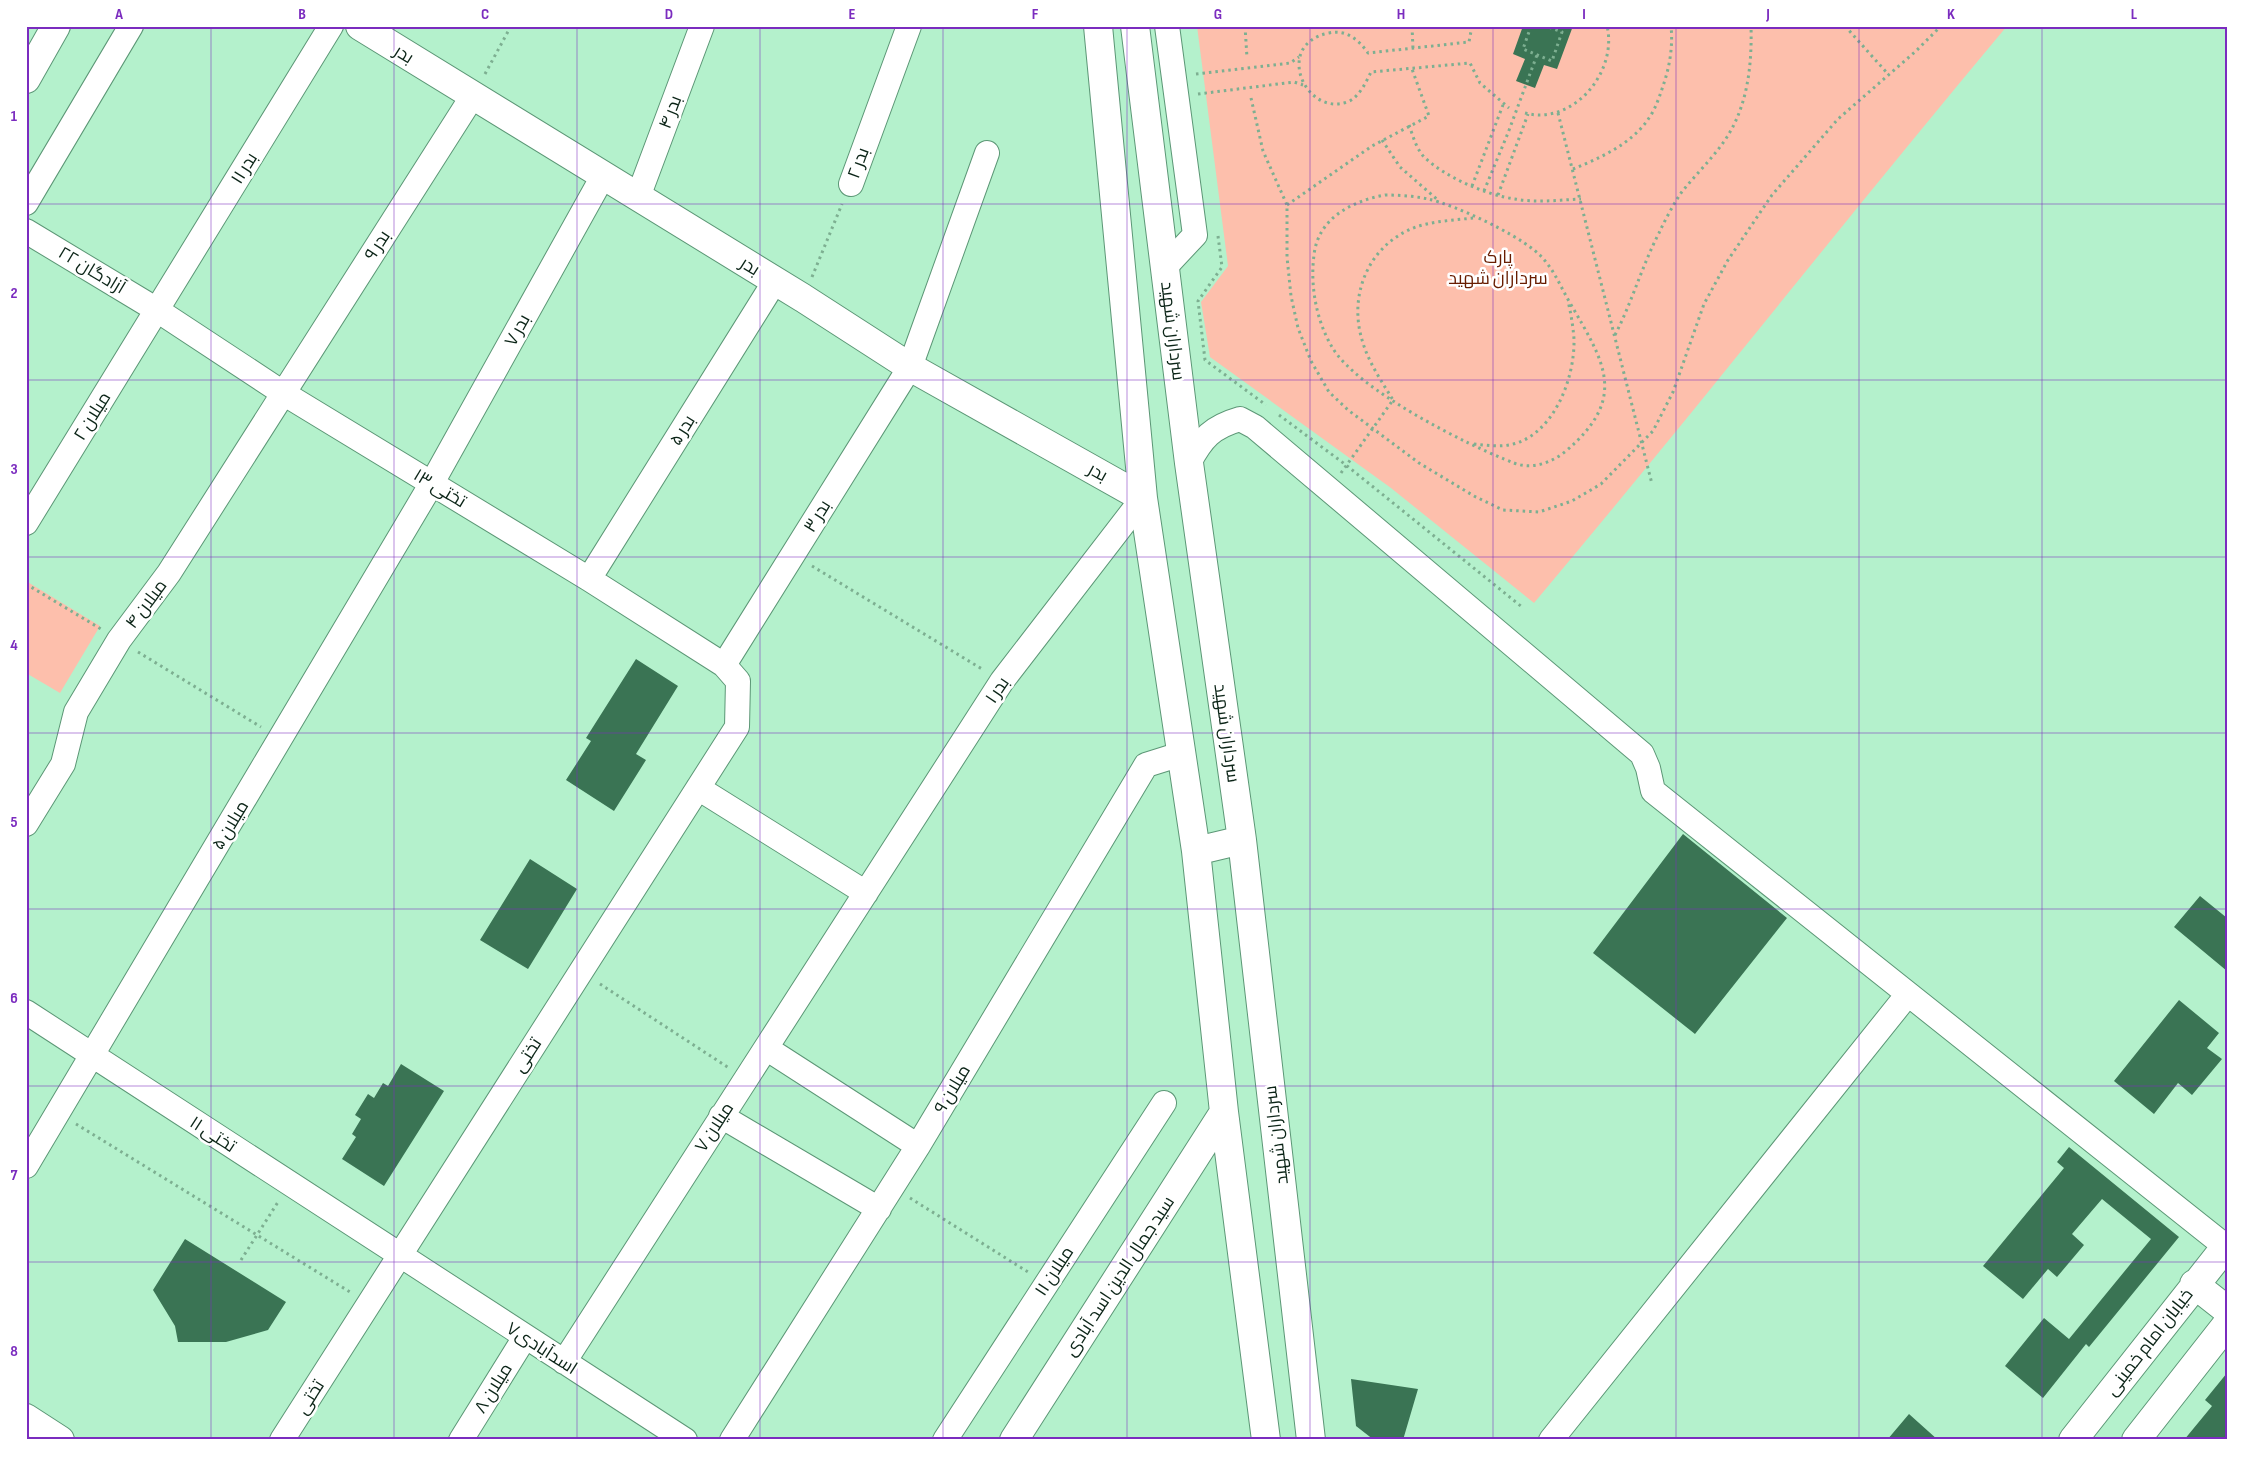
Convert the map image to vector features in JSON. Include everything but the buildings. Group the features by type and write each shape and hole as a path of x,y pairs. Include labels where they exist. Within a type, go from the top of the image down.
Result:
{"street":[{"path":"26,78 56,26"},
{"path":"26,203 131,26"},
{"name":"بدر ۱۱","path":"157,310 332,26"},
{"name":"بدر","path":"360,26 803,298 910,367 1144,498"},
{"name":"بدر ۴","path":"638,197 702,26"},
{"name":"بدر ۲","path":"851,184 908,26"},
{"path":"1098,26 1144,498 1196,851 1224,1112 1266,1440"},
{"name":"سرداران شهید","path":"1135,26 1189,463 1242,840 1311,1440"},
{"path":"1165,267 1195,235 1167,26"},
{"name":"بدر ۹","path":"283,393 472,96"},
{"name":"بدر ۳","path":"724,665 910,367 987,154"},
{"name":"بدر ۷","path":"432,484 603,176"},
{"name":"آزادگان ۲۲","path":"26,230 157,310"},
{"name":"بدر ۵","path":"589,579 775,281"},
{"name":"تختی ۱۳","path":"157,310 283,393 589,579 724,665"},
{"name":"میلان ۲","path":"26,523 157,310"},
{"name":"میلان ۴","path":"26,824 63,764 76,712 118,640 169,573 283,393"},
{"path":"1189,463 1203,438 1223,424 1240,419 1255,427 1642,754 1648,768 1652,791 2226,1246"},
{"name":"میلان ۵","path":"26,1166 432,484"},
{"name":"بدر ۱","path":"866,893 1002,681 1144,498"},
{"name":"تختی","path":"282,1440 736,727 738,681 724,665"},
{"name":"میلان ۹","path":"732,1440 918,1146 1146,765 1181,754"},
{"path":"698,788 866,893"},
{"path":"1196,851 1242,840"},
{"name":"میلان ۷","path":"564,1362 866,893"},
{"path":"1551,1440 1908,994"},
{"name":"تختی ۱۱","path":"26,1012 400,1256"},
{"path":"766,1048 918,1146"},
{"name":"میلان ۱۱","path":"946,1440 1045,1283 1164,1103"},
{"name":"سید جمال الدین اسد آبادی","path":"1014,1440 1224,1112"},
{"path":"721,1116 879,1209"},
{"name":"خیابان امام خمینی","path":"2073,1440 2194,1284 2226,1246"},
{"name":"اسدآبادی۷","path":"400,1256 685,1440"},
{"path":"2194,1284 2227,1310"},
{"path":"2136,1440 2227,1324"},
{"name":"میلان ۸","path":"461,1440 525,1337"},
{"path":"26,1418 60,1440"}],"path":[{"path":"472,96 511,26"},
{"path":"1245,26 1247,58"},
{"path":"1412,26 1413,49"},
{"path":"1174,87 1198,74 1290,63 1299,56 1307,44 1317,35 1333,32 1350,35 1362,44 1368,53 1469,42 1472,26"},
{"path":"1531,26 1523,49 1552,61 1562,32 1547,26"},
{"path":"1498,195 1527,113 1558,113 1582,98 1600,77 1608,53 1607,26"},
{"path":"1573,169 1600,158 1630,139 1649,119 1667,72 1672,49 1671,26"},
{"path":"1614,336 1626,315 1640,274 1659,233 1682,193 1727,137 1736,121 1744,100 1751,67 1751,26"},
{"path":"1845,26 1888,74"},
{"path":"1251,98 1263,151 1287,205 1287,257 1298,328 1311,361 1329,392 1418,463 1474,496 1503,510 1539,512 1572,501 1601,484 1653,431 1673,392 1704,304 1728,260 1772,195 1838,118 1916,51 1941,26"},
{"path":"1484,191 1508,133 1536,55"},
{"path":"1299,56 1299,72 1304,85 1313,95 1336,104 1349,102 1361,91 1372,72 1470,63 1480,83 1509,108"},
{"path":"1196,64 1202,102"},
{"path":"1287,205 1382,140 1429,116 1412,69"},
{"path":"1174,87 1200,94 1294,82 1304,85"},
{"path":"1472,186 1504,105"},
{"path":"1558,113 1652,484"},
{"path":"1409,126 1423,156 1436,166 1472,186 1516,200 1581,199"},
{"path":"1382,140 1400,167 1443,205"},
{"name":"بدر ۲","path":"803,298 851,184"},
{"path":"1385,195 1406,195 1430,199 1474,218 1512,235 1536,251 1560,280 1597,350 1605,374 1606,392 1598,415 1581,438 1562,454 1540,465 1525,468 1430,423 1354,373 1332,348 1317,307 1313,282 1315,248 1320,235 1338,213 1349,205 1367,198 1385,195"},
{"path":"1393,400 1368,357 1359,324 1359,291 1370,264 1383,248 1399,236 1416,228 1435,222 1474,218"},
{"path":"1218,227 1222,267 1198,301 1205,360 1268,407"},
{"path":"1471,443 1508,445 1520,441 1536,431 1550,416 1561,399 1568,380 1572,357 1574,340 1568,298"},
{"path":"1329,489 1393,400"},
{"path":"1276,412 1346,465 1522,607"},
{"path":"792,554 1002,681"},
{"path":"26,584 281,738"},
{"path":"580,972 746,1079"},
{"path":"59,1113 369,1303"},
{"path":"241,1260 289,1184"},
{"path":"892,1187 1045,1283"}],"green space":[{"name":"پارک سرداران شهید","path":"1197,26 2007,26 1534,603 1391,488 1210,357 1201,302 1228,266"},
{"path":"26,581 100,626 60,693 26,673"}]}
